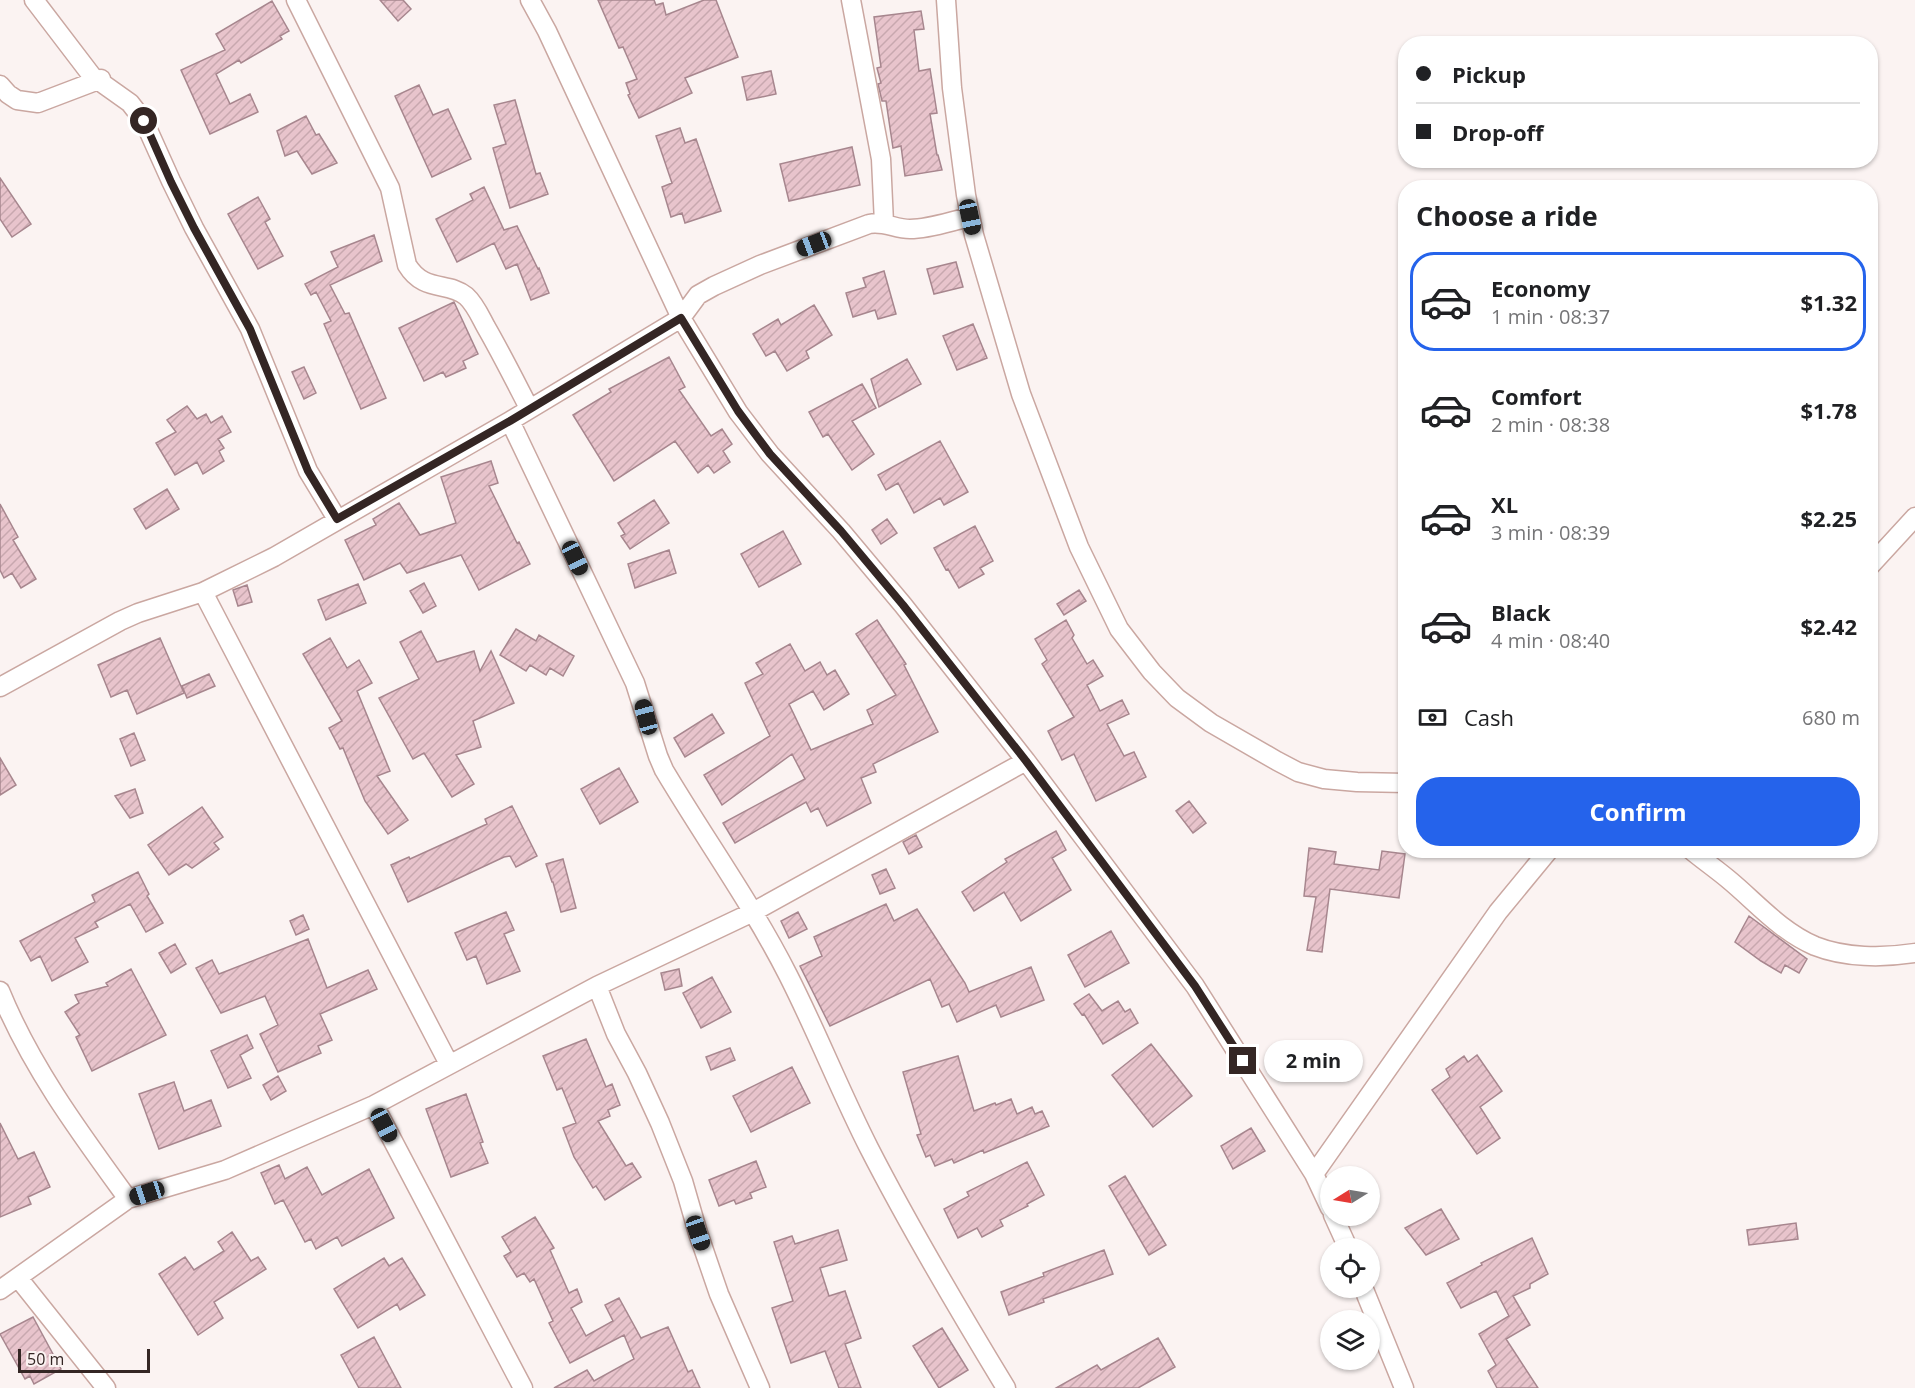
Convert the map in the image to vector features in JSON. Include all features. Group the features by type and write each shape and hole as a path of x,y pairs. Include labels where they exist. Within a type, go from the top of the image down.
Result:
{"street":[{"path":"34,0 99,80 130,103 144,121 194,228 250,329 308,471 337,519"},
{"path":"296,0 390,188 407,265 425,282 459,291 474,305 529,408"},
{"path":"530,0 552,42 681,318 738,411 770,454 841,531 903,605 1026,761 1195,986 1320,1187"},
{"path":"851,0 881,159 884,223"},
{"path":"946,0 952,88 970,217 980,257 1021,394 1079,547 1108,609 1132,648 1152,672 1177,698 1211,723 1298,772 1324,779 1398,783"},
{"path":"0,85 17,100 38,103 99,80"},
{"path":"0,687 120,621 203,592 274,557 510,421 681,318 698,295 732,277 863,226 884,223 902,229 917,229 970,217"},
{"path":"510,421 635,682 664,770 753,912 788,976 862,1135 896,1200 971,1332 1006,1388"},
{"path":"1878,557 1915,517"},
{"path":"203,592 449,1064"},
{"path":"0,1290 19,1279 128,1199 225,1170 374,1105 597,986 753,912 1026,761"},
{"path":"1314,1174 1498,912 1542,858"},
{"path":"1701,858 1780,926 1815,946 1852,955 1895,956 1915,953"},
{"path":"597,986 616,1034 660,1123 683,1181 719,1294 759,1388"},
{"path":"0,991 11,1019 44,1078 128,1199"},
{"path":"374,1105 522,1388"},
{"path":"19,1279 106,1388"},
{"path":"1368,1298 1404,1388"}],"building":[{"path":"380,0 403,0 411,9 398,21"},
{"path":"598,0 654,0 656,5 663,3 666,15 704,0 716,0 738,57 685,78 692,93 639,118 628,95 630,94 626,83 637,79 623,47 619,48"},
{"path":"272,1 289,31 280,36 282,39 241,63 239,60 216,74 230,104 250,94 258,112 210,134 181,70 225,50 216,34"},
{"path":"921,11 924,29 914,30 919,71 930,69 937,113 930,114 942,170 905,176 901,146 893,148 886,101 882,101 878,84 881,83 877,68 881,67 874,17"},
{"path":"771,71 776,94 747,100 742,77"},
{"path":"419,85 433,115 448,109 471,159 432,177 395,96"},
{"path":"515,100 536,174 540,173 548,194 510,208 493,148 506,144 494,105"},
{"path":"306,116 316,135 319,134 337,163 312,174 297,151 285,156 277,131"},
{"path":"680,128 685,143 696,139 721,211 685,223 682,213 671,217 662,187 672,183 656,136"},
{"path":"852,147 860,185 789,201 780,164"},
{"path":"0,178 31,224 12,237 0,219"},
{"path":"484,187 504,230 517,226 549,293 531,300 517,264 506,269 494,243 457,262 436,219 473,200 470,194"},
{"path":"258,197 270,219 265,222 283,256 258,269 228,214"},
{"path":"374,235 382,261 330,285 345,314 349,313 386,398 361,409 324,324 331,321 316,292 311,295 305,284 338,267 331,252"},
{"path":"956,262 963,287 934,294 927,269"},
{"path":"884,271 896,314 878,319 875,310 853,317 846,293 866,287 863,278"},
{"path":"454,302 478,354 463,361 466,368 446,377 443,372 424,381 399,328"},
{"path":"814,305 832,335 806,351 809,358 787,371 775,351 766,356 753,334 778,319 781,325"},
{"path":"973,324 987,358 957,370 943,336"},
{"path":"669,357 685,387 679,390 711,436 722,429 732,444 723,451 730,462 714,473 708,465 698,473 675,441 614,481 573,415 611,392 609,389"},
{"path":"907,359 921,384 879,407 871,379"},
{"path":"304,367 316,393 304,399 292,372"},
{"path":"862,384 876,408 852,421 874,454 852,470 828,434 823,437 809,412"},
{"path":"187,406 197,419 206,414 211,423 222,416 231,432 218,439 224,448 219,451 224,461 203,474 197,462 175,475 156,443 176,432 167,420"},
{"path":"940,441 968,492 944,505 940,498 914,513 898,483 886,490 878,475"},
{"path":"491,461 498,483 489,486 530,564 479,590 461,555 407,573 400,563 364,580 345,540 376,525 373,519 399,503 420,535 456,523 441,477"},
{"path":"167,489 179,509 146,529 134,509"},
{"path":"654,500 669,523 630,549 621,536 625,534 618,523"},
{"path":"0,504 18,537 13,540 36,579 21,588 12,573 4,578 0,570"},
{"path":"887,519 897,533 881,544 872,530"},
{"path":"975,526 993,561 980,568 984,574 959,588 934,548"},
{"path":"783,531 801,564 759,587 741,554"},
{"path":"669,550 676,573 635,588 628,564"},
{"path":"424,583 436,606 423,613 410,591"},
{"path":"358,584 366,603 326,620 318,600"},
{"path":"247,585 252,602 238,606 233,590"},
{"path":"1079,590 1086,601 1064,615 1057,604"},
{"path":"877,620 906,664 904,665 938,732 873,764 876,772 861,778 871,803 827,826 818,808 811,812 806,802 735,843 723,823 805,779 792,754 722,805 704,775 770,736 745,683 763,674 756,663 790,644 805,671 820,662 827,675 835,670 849,694 824,710 813,691 789,704 811,750 873,724 867,710 896,695 856,634"},
{"path":"1066,620 1074,635 1072,638 1087,664 1093,660 1103,676 1087,685 1100,711 1122,700 1129,714 1107,724 1124,756 1134,752 1146,777 1096,801 1074,754 1062,760 1048,731 1074,717 1042,664 1047,660 1035,639"},
{"path":"516,629 536,641 539,635 574,656 563,676 550,668 546,675 530,665 526,671 500,655"},
{"path":"421,631 437,662 474,651 480,671 491,651 514,703 473,721 481,747 456,755 474,784 452,797 424,753 413,759 379,698 419,679 400,642"},
{"path":"160,638 184,693 137,714 127,690 111,697 98,665"},
{"path":"330,638 347,668 359,660 372,683 357,691 390,771 377,776 408,820 388,834 365,801 343,748 340,749 329,728 342,721 303,654"},
{"path":"209,674 215,686 187,698 182,686"},
{"path":"712,714 724,733 685,757 674,738"},
{"path":"134,733 145,760 131,766 120,739"},
{"path":"0,758 16,785 0,795"},
{"path":"619,768 638,802 600,824 581,789"},
{"path":"135,789 143,813 130,818 115,796"},
{"path":"1189,801 1206,823 1193,833 1176,811"},
{"path":"512,806 537,856 516,867 510,856 504,857 408,902 391,865 409,857 410,859 487,824 485,819"},
{"path":"202,807 223,837 214,843 219,849 192,868 186,864 169,875 148,845"},
{"path":"1056,831 1066,850 1052,858 1071,890 1021,921 1004,892 974,911 962,892 1007,862 1005,859"},
{"path":"916,835 922,847 909,854 903,842"},
{"path":"1309,848 1336,852 1334,864 1379,870 1382,851 1398,853 1398,858 1404,858 1399,898 1330,889 1322,952 1307,950 1316,897 1304,896"},
{"path":"563,859 576,908 561,912 546,864"},
{"path":"886,869 895,888 880,894 872,875"},
{"path":"138,872 149,894 147,896 163,923 146,932 130,904 95,922 98,927 75,938 88,962 52,981 40,956 31,961 20,941 95,902 92,895"},
{"path":"886,904 894,921 917,909 969,992 1031,967 1044,1000 1001,1017 996,1005 957,1022 949,1004 942,1007 930,979 830,1026 800,966 822,956 814,937"},
{"path":"506,912 514,930 504,934 520,971 487,984 476,956 467,960 455,933"},
{"path":"798,912 807,929 789,938 781,921"},
{"path":"303,915 309,929 296,935 290,921"},
{"path":"1749,916 1807,959 1799,973 1785,965 1781,973 1735,942"},
{"path":"1111,931 1129,963 1085,987 1068,955"},
{"path":"308,939 327,988 368,970 377,989 320,1014 332,1040 318,1046 321,1053 278,1072 260,1034 278,1025 265,996 221,1013 196,968 212,960 219,974"},
{"path":"175,944 186,964 171,973 159,953"},
{"path":"131,969 166,1035 92,1071 76,1037 80,1035 65,1012 79,1003 75,995 108,986 106,983"},
{"path":"679,969 682,986 665,990 661,973"},
{"path":"712,977 731,1012 701,1028 683,993"},
{"path":"1089,994 1102,1011 1118,1001 1125,1012 1130,1009 1138,1023 1103,1044 1084,1014 1082,1015 1074,1004"},
{"path":"247,1035 253,1048 240,1055 251,1078 228,1088 211,1051"},
{"path":"586,1039 606,1087 612,1084 620,1105 608,1110 610,1116 598,1121 626,1166 632,1163 641,1177 605,1200 596,1186 593,1188 574,1157 563,1128 576,1123 562,1088 557,1090 543,1056"},
{"path":"1151,1044 1192,1096 1153,1127 1112,1075"},
{"path":"730,1048 735,1060 711,1070 706,1057"},
{"path":"1477,1055 1502,1091 1480,1107 1500,1138 1477,1154 1432,1090 1450,1077 1446,1069 1464,1056 1468,1062"},
{"path":"958,1056 974,1111 1011,1099 1017,1114 1032,1107 1035,1114 1042,1111 1049,1126 984,1153 983,1150 954,1163 952,1159 935,1166 930,1155 926,1157 917,1135 921,1134 903,1072"},
{"path":"792,1067 810,1103 751,1132 733,1096"},
{"path":"278,1076 286,1091 271,1100 263,1085"},
{"path":"174,1082 184,1111 211,1100 221,1126 159,1149 139,1094"},
{"path":"466,1094 488,1163 451,1177 426,1109"},
{"path":"0,1123 18,1159 34,1152 50,1187 28,1197 31,1204 0,1217"},
{"path":"1251,1128 1265,1151 1233,1169 1221,1146"},
{"path":"756,1161 766,1187 750,1193 752,1198 736,1204 734,1200 719,1206 709,1180"},
{"path":"1027,1162 1044,1195 1000,1220 1003,1226 982,1237 977,1228 958,1238 944,1209 969,1196 967,1192"},
{"path":"279,1165 285,1179 307,1167 322,1195 369,1169 394,1218 342,1246 337,1237 316,1249 311,1239 305,1242 283,1200 275,1204 261,1173"},
{"path":"1125,1176 1166,1245 1149,1255 1109,1186"},
{"path":"1441,1209 1459,1239 1426,1255 1405,1228"},
{"path":"535,1217 554,1248 550,1250 569,1293 577,1289 582,1302 571,1308 586,1336 613,1321 605,1305 619,1298 641,1338 668,1327 688,1372 692,1370 700,1388 554,1388 587,1370 594,1381 634,1359 624,1335 570,1363 549,1323 553,1321 534,1279 530,1282 524,1273 517,1277 504,1256 511,1252 502,1237"},
{"path":"1796,1223 1798,1239 1749,1245 1747,1230"},
{"path":"838,1230 847,1260 820,1268 829,1296 845,1291 861,1338 845,1344 861,1388 839,1388 825,1351 791,1363 772,1308 793,1301 774,1242 792,1236 795,1244"},
{"path":"232,1232 251,1261 258,1257 266,1269 214,1302 223,1318 198,1335 159,1274 185,1257 194,1270 224,1251 218,1242"},
{"path":"1532,1238 1548,1274 1530,1284 1530,1288 1513,1296 1530,1325 1506,1339 1538,1388 1497,1388 1488,1371 1496,1365 1479,1334 1509,1316 1496,1291 1461,1308 1447,1283"},
{"path":"1104,1250 1113,1274 1043,1299 1044,1302 1009,1315 1001,1292"},
{"path":"384,1258 389,1266 402,1258 425,1295 400,1310 397,1304 358,1328 334,1289"},
{"path":"33,1317 61,1369 34,1384 30,1376 25,1379 0,1334"},
{"path":"942,1328 968,1370 939,1388 913,1346"},
{"path":"374,1337 401,1388 359,1388 341,1355"},
{"path":"1158,1338 1175,1367 1138,1388 1056,1388 1097,1365 1101,1370"}],"route":[{"path":"144,121 194,228 250,329 308,471 337,519 510,421 681,318 738,411 770,454 841,531 903,605 1026,761 1195,986 1243,1061"}]}
